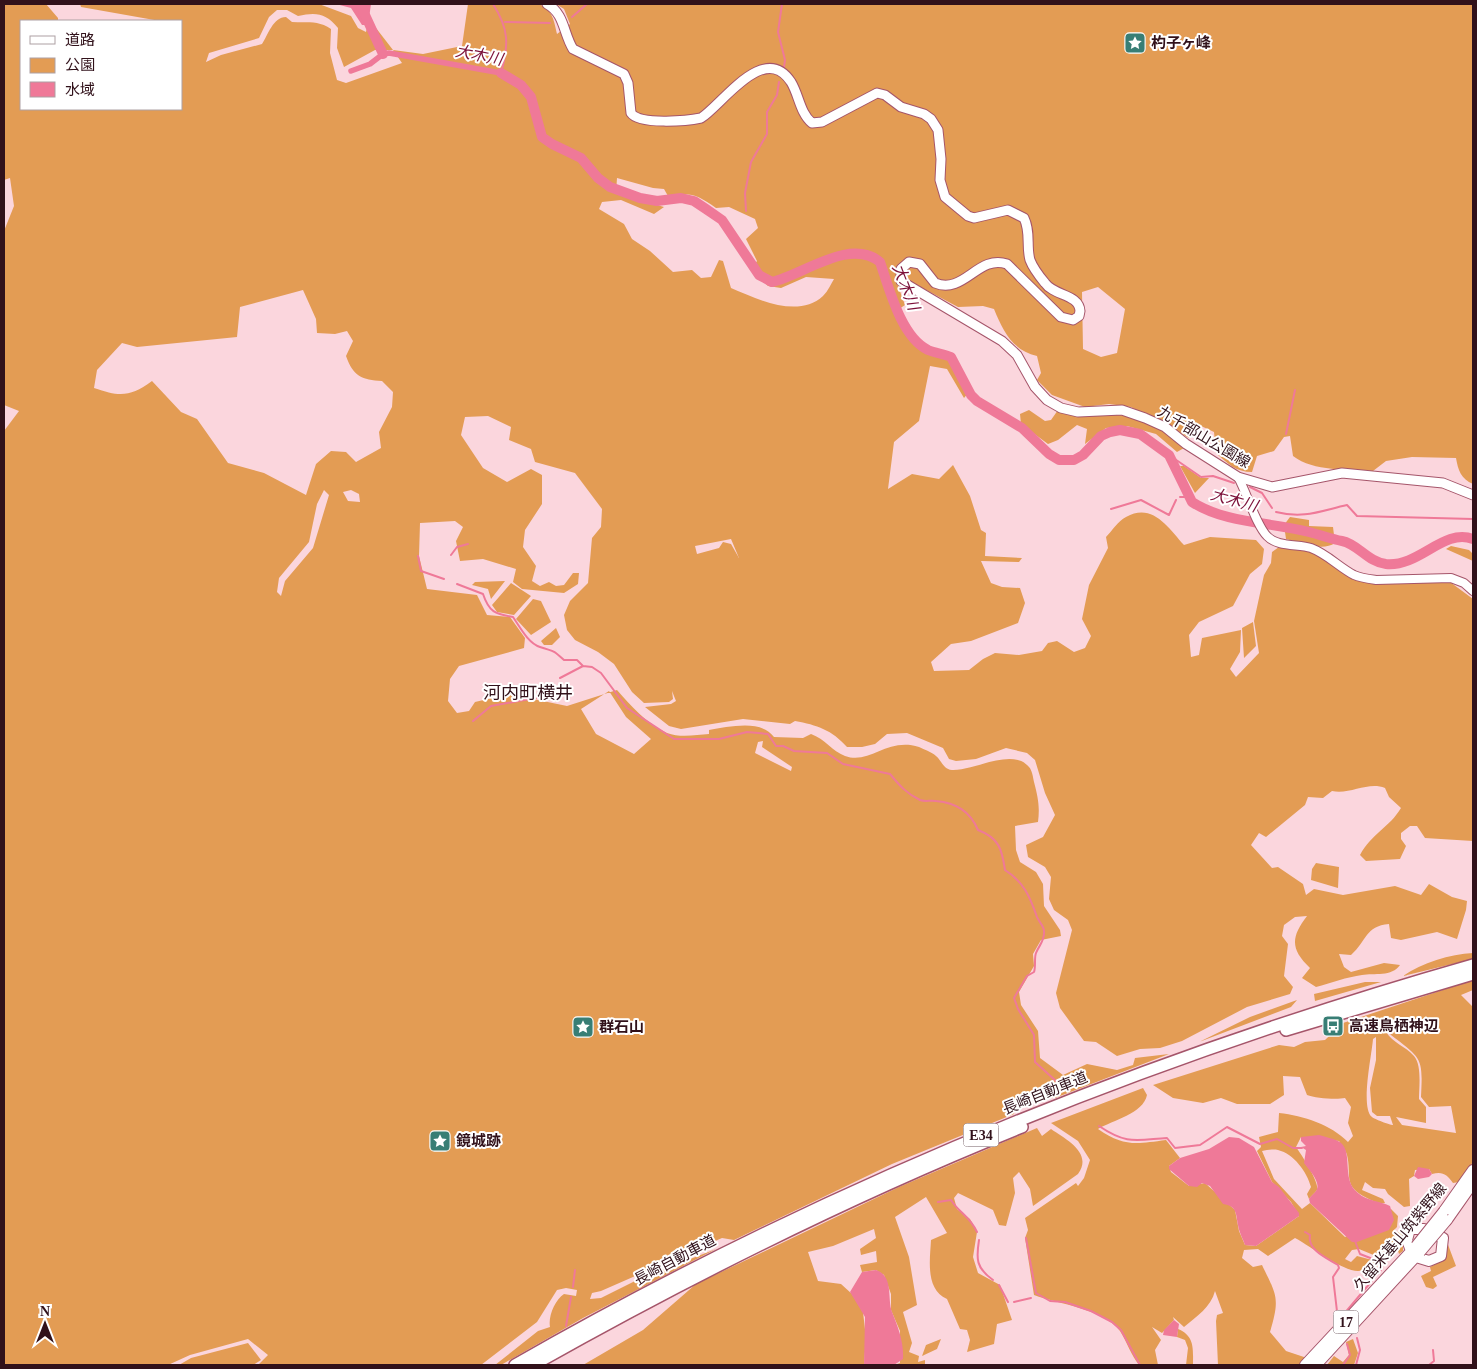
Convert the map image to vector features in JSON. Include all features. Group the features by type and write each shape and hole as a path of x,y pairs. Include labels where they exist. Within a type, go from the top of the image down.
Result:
{"highway":[{"name":"長崎自動車道","path":"515,1365 729,1249 841,1196 956,1145 1110,1083 1220,1044 1473,965"},
{"name":"長崎自動車道","path":"532,1365 640,1304 844,1204 960,1152 1113,1091 1222,1051 1473,974"}],"main road":[{"name":"九千部山公園線","path":"547,4 555,8 562,19 573,49 624,74 628,83 631,113 637,118 650,120 701,118 739,83 757,71 766,70 780,72 790,81 806,119 812,123 822,122 877,94 884,94 901,107 924,114 931,119 938,130 941,159 940,180 945,197 968,216 974,218 1008,210 1024,218 1029,232 1032,264 1049,288 1075,300 1080,311 1076,318 1066,320 1053,310 1007,264 999,261 981,267 958,284 951,286 935,283 920,264 909,262 900,269 901,281 1002,341 1017,355 1035,387 1047,400 1061,408 1078,412 1122,410 1146,418 1165,427 1186,444 1238,477 1272,488 1342,473 1443,483 1473,495"},
{"name":"久留米基山筑紫野線","path":"1446,1215 1473,1170"},
{"name":"久留米基山筑紫野線","path":"1316,1365 1416,1252 1473,1183"},
{"name":"久留米基山筑紫野線","path":"1305,1365 1416,1252"}],"street":[{"path":"1238,477 1261,528 1267,537 1276,542 1320,552 1354,574 1365,578 1376,580 1451,578 1473,591"}],"green space":[{"path":"4,4 46,4 58,18 58,20 20,20 20,110 182,110 182,20 154,20 81,7 80,4 319,4 351,16 358,28 366,32 369,19 393,50 423,54 462,46 468,4 539,4 544,6 550,13 554,20 557,34 570,24 564,9 556,4 1473,4 1473,484 1461,474 1456,458 1412,457 1386,461 1373,471 1332,469 1311,465 1293,456 1290,436 1284,437 1274,451 1257,456 1252,472 1241,471 1228,464 1216,453 1214,432 1201,426 1189,438 1131,407 1109,404 1085,407 1052,395 1037,380 1041,373 1037,356 1028,353 1015,344 1005,332 994,309 983,306 958,307 915,284 897,283 905,305 896,311 906,331 921,348 950,360 969,392 964,398 947,369 930,366 919,421 894,442 888,489 912,474 939,479 953,465 970,496 981,530 986,533 985,556 1022,558 1019,562 981,561 991,583 1002,587 1020,588 1025,603 1018,623 971,641 951,644 931,662 934,671 969,670 983,659 995,653 1019,655 1042,651 1048,643 1057,641 1074,652 1085,648 1091,636 1082,619 1089,585 1108,548 1106,537 1120,521 1135,513 1152,515 1159,519 1184,545 1210,537 1256,540 1264,549 1262,564 1250,574 1233,606 1199,622 1189,635 1191,657 1199,655 1202,638 1241,630 1240,652 1230,669 1236,677 1259,653 1254,621 1264,575 1271,563 1272,552 1279,547 1309,551 1361,580 1376,584 1450,582 1473,599 1473,841 1425,838 1417,826 1410,826 1401,833 1401,839 1406,846 1400,859 1366,861 1360,855 1365,847 1401,808 1389,797 1385,788 1372,786 1339,792 1332,791 1323,798 1308,797 1305,805 1266,837 1259,833 1251,845 1272,868 1278,867 1303,884 1306,895 1314,889 1343,895 1395,886 1421,895 1429,884 1452,897 1467,901 1457,939 1437,932 1401,940 1391,938 1389,924 1381,925 1367,935 1351,955 1339,954 1344,967 1351,972 1384,963 1400,965 1397,969 1388,973 1356,976 1316,987 1302,978 1310,968 1299,955 1295,943 1298,930 1307,916 1295,917 1284,925 1282,936 1288,944 1284,976 1293,987 1290,994 1247,1007 1182,1041 1160,1048 1140,1049 1117,1056 1096,1042 1084,1041 1060,1008 1056,993 1072,930 1068,920 1054,910 1049,899 1051,877 1045,867 1028,857 1026,845 1043,837 1055,815 1045,793 1035,760 1027,753 1006,748 976,759 956,761 949,759 943,748 907,733 887,734 875,744 862,747 847,747 836,736 824,729 795,721 790,724 743,719 681,729 669,726 645,707 671,704 676,701 672,691 673,699 669,702 644,703 632,692 614,664 598,652 575,640 567,630 564,615 570,601 588,583 592,538 601,527 602,509 575,473 535,462 531,449 509,440 511,427 488,416 465,417 461,435 483,468 507,482 531,469 542,475 542,504 525,530 523,547 536,566 532,581 540,586 549,582 556,586 564,585 573,573 579,573 578,584 564,593 522,589 513,582 516,569 483,559 460,561 456,541 463,527 455,521 420,523 419,556 427,589 477,595 487,615 510,617 525,638 524,648 459,666 450,679 448,701 457,713 469,711 475,702 509,694 567,706 604,694 581,709 596,734 634,754 651,739 626,717 610,692 617,690 646,719 672,735 709,734 709,730 735,726 753,726 768,731 774,737 803,738 811,734 840,754 854,758 863,757 897,745 908,745 919,747 932,753 952,770 1003,759 1022,761 1031,770 1038,802 1039,817 1038,822 1015,826 1016,850 1020,862 1036,872 1043,884 1044,906 1060,930 1061,936 1041,940 1033,954 1034,966 1019,992 1021,1005 1038,1031 1040,1058 1063,1075 1087,1064 1117,1070 1133,1065 1135,1058 1169,1054 1055,1098 1032,1097 1015,1105 1014,1114 892,1164 734,1240 722,1238 601,1291 592,1293 590,1299 601,1298 639,1279 716,1249 583,1318 501,1365 495,1365 538,1331 550,1327 551,1313 555,1304 564,1294 576,1296 577,1290 566,1288 557,1290 537,1322 481,1365 258,1365 268,1355 248,1339 190,1355 168,1365 4,1365 4,431 19,411 4,405 4,231 14,206 10,178 4,180","holes":["277,10 287,10 298,16 320,15 334,23 338,28 337,48 344,67 375,50 393,50 402,63 346,83 337,80 330,53 331,29 317,23 292,22 286,17 274,23 262,44 221,55 206,62 209,53 259,38 269,17","617,178 653,188 664,189 668,196 683,194 694,196 716,208 729,207 755,219 758,228 746,239 757,261 751,270 768,286 781,288 806,277 834,279 825,294 813,303 802,306 790,306 777,305 731,288 723,261 719,260 711,277 701,278 692,270 673,272 650,251 632,239 624,224 599,209 602,202 621,200 654,214 664,207 616,193","1098,287 1125,309 1117,353 1101,357 1083,349 1082,292","303,290 316,319 317,333 335,334 347,331 353,341 346,356 355,372 364,378 382,381 393,392 392,407 379,432 381,448 356,462 346,452 331,451 316,464 306,495 264,473 228,463 197,419 181,412 152,381 131,393 125,394 111,393 94,388 97,370 122,343 137,347 237,337 240,307","324,490 329,495 313,548 285,581 281,596 277,592 279,578 309,542 317,504","351,490 359,494 360,502 348,501 343,492","731,539 739,558 731,544 723,542 719,548 697,554 695,546","763,741 762,747 792,767 791,771 755,753 758,742"]},
{"path":"1029,410 1045,421 1051,420 1058,410 1077,417 1109,413 1137,418 1164,431 1184,448 1177,452 1156,434 1127,426 1106,428 1085,444 1087,429 1077,425 1058,440 1048,444 1021,424 1020,414"},
{"path":"1180,466 1184,466 1201,478 1209,478 1195,493"},
{"path":"1290,517 1309,520 1309,526 1333,527 1335,543 1324,547 1286,539 1284,525"},
{"path":"1451,546 1469,550 1473,554 1473,561 1446,549"},
{"path":"505,581 491,599 488,589 472,585 475,582"},
{"path":"511,583 531,596 514,615 497,612 492,605"},
{"path":"533,599 541,601 551,622 531,635 516,619"},
{"path":"1253,622 1256,646 1244,658 1242,628"},
{"path":"556,628 560,637 552,645 544,645 541,641"},
{"path":"1316,863 1339,867 1338,888 1311,880 1312,869"},
{"path":"1473,953 1473,959 1403,976 1436,960"},
{"path":"1473,980 1473,990 1461,995 1473,1007 1473,1162 1459,1182 1453,1183 1444,1174 1432,1174 1429,1169 1415,1170 1414,1176 1409,1179 1410,1206 1404,1207 1388,1194 1385,1189 1373,1188 1365,1182 1362,1190 1383,1199 1385,1203 1382,1203 1359,1194 1354,1189 1350,1180 1346,1153 1339,1141 1301,1137 1296,1147 1310,1168 1317,1186 1317,1190 1309,1199 1307,1194 1311,1187 1299,1164 1284,1152 1278,1150 1262,1151 1274,1179 1302,1209 1310,1203 1345,1237 1391,1215 1391,1209 1398,1216 1397,1227 1393,1231 1403,1233 1403,1251 1399,1254 1396,1244 1376,1256 1359,1249 1352,1250 1345,1259 1351,1262 1357,1256 1376,1261 1378,1266 1360,1271 1344,1267 1295,1238 1268,1256 1258,1249 1244,1250 1242,1258 1253,1267 1262,1265 1274,1291 1276,1304 1270,1332 1286,1351 1307,1358 1301,1365 1218,1365 1216,1321 1217,1315 1223,1313 1215,1291 1207,1307 1184,1327 1173,1317 1174,1320 1162,1333 1152,1327 1161,1340 1155,1350 1158,1365 1139,1365 1120,1331 1103,1317 1080,1308 1034,1295 1025,1238 1028,1230 1025,1218 1076,1183 1078,1186 1084,1178 1090,1160 1078,1141 1051,1123 1143,1088 1147,1095 1140,1107 1127,1116 1098,1129 1115,1139 1130,1143 1166,1140 1180,1158 1169,1166 1171,1172 1189,1186 1205,1183 1235,1210 1239,1231 1245,1245 1256,1246 1299,1216 1291,1202 1272,1182 1257,1151 1261,1147 1259,1137 1278,1132 1279,1113 1298,1116 1316,1122 1333,1130 1348,1142 1353,1136 1348,1123 1351,1107 1345,1098 1336,1099 1307,1095 1300,1077 1283,1076 1284,1095 1270,1104 1237,1104 1221,1098 1203,1103 1173,1098 1153,1085 1279,1045 1294,1047 1305,1042 1325,1040 1343,1023","holes":["1388,1031 1409,1049 1418,1060 1422,1074 1421,1097 1429,1107 1451,1106 1456,1133 1402,1125 1396,1117 1426,1123 1426,1107 1419,1099 1420,1077 1417,1060 1389,1036 1386,1032","1376,1037 1376,1060 1370,1088 1372,1112 1377,1116 1390,1116 1393,1125 1373,1118 1367,1103 1373,1039"]},
{"path":"1365,982 1381,982 1315,1001 1314,994"},
{"path":"1297,1000 1291,1007 1199,1042 1250,1017"},
{"path":"1037,1128 1042,1136 1051,1129 1076,1148 1082,1160 1082,1166 1078,1174 1033,1206 1030,1189 1019,1172 1013,1178 1015,1193 1006,1226 999,1225 993,1210 958,1193 954,1198 957,1209 970,1219 977,1232 973,1257 978,1273 1000,1285 1012,1320 997,1324 994,1344 967,1352 970,1340 967,1330 960,1329 947,1299 935,1288 930,1273 931,1240 947,1233 926,1197 895,1217 909,1257 917,1305 903,1312 912,1343 909,1352 919,1356 918,1362 925,1360 925,1365 894,1365 900,1363 900,1331 891,1310 891,1294 884,1275 876,1270 862,1272 860,1265 877,1262 876,1251 861,1255 860,1249 876,1238 874,1229 833,1246 808,1252 818,1281 841,1284 852,1294 863,1312 866,1338 864,1365 583,1365 643,1330 696,1284 899,1187"},
{"path":"1447,1242 1456,1266 1433,1277 1437,1286 1433,1289 1426,1287 1421,1276 1431,1271 1430,1267 1443,1258"},
{"path":"1178,1329 1188,1335 1190,1339 1193,1348 1193,1365 1186,1365 1188,1348 1185,1340 1177,1337"},
{"path":"941,1339 937,1349 922,1356 926,1345"},
{"path":"1353,1339 1358,1353 1354,1365 1327,1365 1334,1356 1343,1362 1349,1355 1346,1342"},
{"path":"248,1343 261,1360 253,1365 179,1365 191,1358"}],"water":[{"path":"336,4 371,4 368,25 362,25 351,8"},
{"path":"1319,1135 1336,1140 1343,1145 1346,1151 1350,1181 1358,1193 1365,1198 1390,1206 1394,1220 1389,1230 1357,1242 1352,1242 1310,1203 1309,1199 1318,1186 1314,1176 1304,1163 1306,1150 1301,1147 1306,1146 1301,1141 1301,1137"},
{"path":"1229,1137 1239,1138 1254,1147 1272,1182 1279,1187 1299,1213 1299,1216 1256,1246 1245,1245 1239,1230 1235,1211 1228,1205 1223,1204 1210,1186 1202,1183 1197,1187 1189,1186 1169,1169 1169,1166 1180,1158 1209,1149"},
{"path":"1418,1167 1429,1169 1432,1174 1429,1177 1418,1179 1414,1176"},
{"path":"876,1270 882,1273 888,1282 892,1312 902,1341 903,1359 894,1365 864,1365 865,1317 850,1292 862,1272"},
{"path":"1174,1320 1179,1324 1177,1337 1163,1335 1164,1330"}],"waterway":[{"name":"大木川","path":"360,4 383,54"},
{"path":"493,4 502,21 506,37 501,73"},
{"path":"572,17 587,4"},
{"path":"782,4 778,32 785,60 784,67"},
{"path":"505,22 550,23"},
{"name":"大木川","path":"351,71 370,64 383,54 389,53 501,73"},
{"name":"大木川","path":"501,73 521,85 531,97 542,137 581,158 598,178 610,187 640,198 657,201 681,198 694,201 722,220 759,275 772,282 841,255 868,255 880,262 897,311 910,334 919,344 928,350 951,357 971,395 977,401 1022,428 1049,454 1059,460 1074,460 1083,455 1101,436 1110,432 1120,430 1140,434 1169,455 1192,502 1205,509 1234,519 1295,529 1342,541 1380,563 1398,563 1410,560 1452,539 1462,537 1473,539"},
{"path":"746,211 745,193 751,162 767,134 767,112 777,95 779,82"},
{"path":"1286,434 1295,390"},
{"path":"1169,455 1201,477 1213,476 1234,483"},
{"path":"1250,487 1262,493 1272,508"},
{"path":"1180,497 1188,497"},
{"path":"1111,509 1141,500 1169,515 1176,500"},
{"path":"1276,512 1295,515 1320,512 1347,505 1357,516 1473,519"},
{"path":"451,555 457,547 468,544"},
{"path":"418,556 421,571 444,579"},
{"path":"457,584 483,594 490,608 502,615 513,617 525,634 536,645 554,652 564,660 577,660 583,666 592,667 601,673 627,708 674,739 719,739 747,732 768,734 776,746 783,746 794,751 827,753 843,764 890,774 904,789 920,800 950,804 966,813 975,823 978,830 991,837 998,845 1001,850 1005,870 1026,891 1044,929 1044,938 1035,955 1034,972 1027,976 1014,998 1018,1009 1034,1035 1035,1062 1056,1081"},
{"path":"560,678 583,666"},
{"path":"473,721 491,706 541,697 551,691 553,685"},
{"path":"1099,1126 1125,1139 1167,1138 1175,1148 1200,1145 1227,1127 1260,1144 1277,1139 1293,1148 1302,1148"},
{"path":"938,1202 951,1200 971,1222 977,1232"},
{"path":"1305,1232 1310,1235 1310,1240 1315,1249 1338,1265 1339,1268 1333,1277 1338,1320"},
{"path":"1026,1238 1036,1293 1050,1301 1065,1302 1091,1311 1112,1322 1121,1330 1140,1365"},
{"path":"979,1240 978,1263 987,1276 993,1280"},
{"path":"1344,1314 1381,1270 1378,1261 1360,1254 1355,1241"},
{"path":"573,1287 575,1270"},
{"path":"999,1285 1008,1302"},
{"path":"566,1326 571,1297"},
{"path":"1014,1302 1031,1298"},
{"path":"1356,1365 1360,1350 1357,1338"},
{"path":"1343,1365 1350,1355 1347,1344"},
{"path":"1429,1365 1434,1361 1433,1350"}],"place":[{"name":"杓子ヶ峰","path":"1135,43"},
{"name":"高速鳥栖神辺","path":"1333,1026"},
{"name":"群石山","path":"583,1027"},
{"name":"鏡城跡","path":"440,1141"}],"district":[{"name":"河内町横井","path":"528,693"}]}
